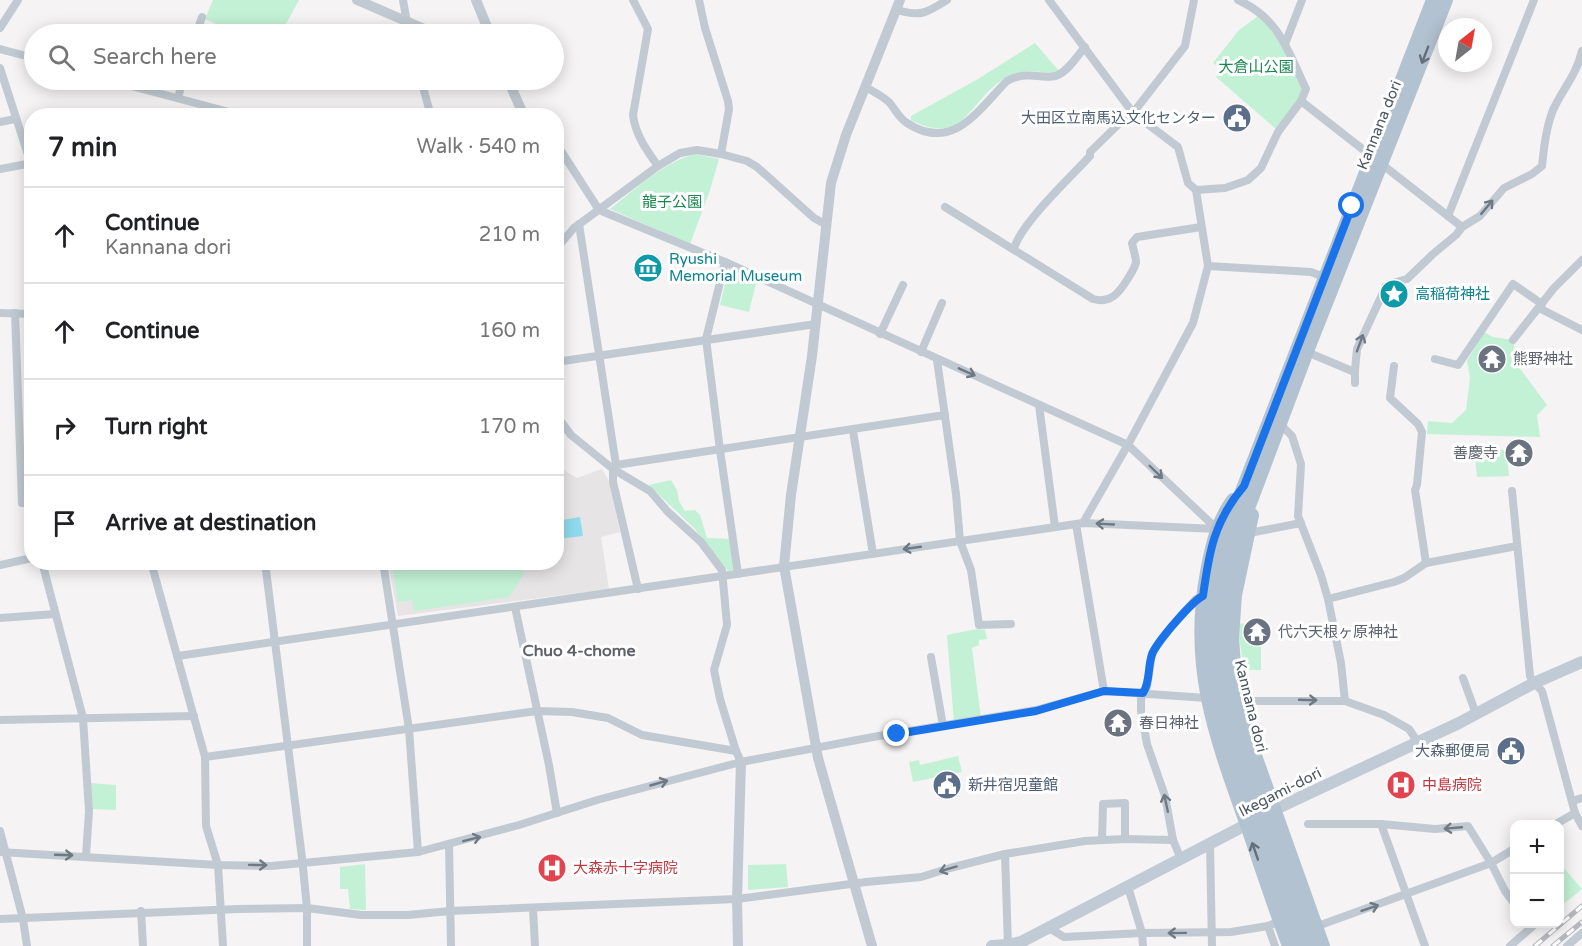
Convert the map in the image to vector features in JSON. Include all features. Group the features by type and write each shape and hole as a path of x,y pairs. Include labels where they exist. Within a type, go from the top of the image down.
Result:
{"main road":[{"name":"Kannana dori","path":"1300,946 1288,895 1218,665 1212,626 1214,591 1230,522 1249,489 1280,424 1433,0"},
{"name":"Kannana dori","path":"1218,665 1223,603 1230,563 1249,489 1324,277 1446,0"},
{"path":"1249,489 1225,511 1217,529 1203,596 1202,647 1207,698 1216,735 1247,826 1274,923 1289,946"},
{"path":"1249,489 1249,533 1238,574 1233,616 1233,659 1239,700 1260,770 1323,946"},
{"name":"Ikegami-dori","path":"992,946 1008,946 1021,942 1275,810 1476,714 1534,683 1581,665"},
{"name":"Kannana dori","path":"1288,895 1312,946"}],"street":[{"path":"0,28 17,2 7,0"},
{"path":"357,0 413,24"},
{"path":"403,0 407,24"},
{"path":"476,0 486,24"},
{"path":"633,0 648,29 633,115 634,125 648,153 658,166"},
{"path":"699,0 729,109 721,154"},
{"path":"872,946 816,749 784,566 791,495 816,324 825,224 833,173 898,5 913,15 933,9 947,0"},
{"path":"1049,0 1133,113 1178,147 1188,183 1196,190 1208,266 1193,323 1128,445 1079,523 1104,691"},
{"path":"1014,249 1016,242 1035,215 1090,156 1090,152 1127,116 1133,113 1185,46 1194,0"},
{"path":"1196,190 1225,188 1248,180 1261,168 1278,132 1306,89 1276,29 1264,15 1238,0"},
{"path":"1285,44 1302,0"},
{"path":"1448,216 1534,0"},
{"path":"199,24 202,16"},
{"path":"865,87 889,103 899,117 908,124 928,133 956,131 1014,76 1031,74 1056,77 1085,47"},
{"path":"0,49 24,55"},
{"path":"1355,383 1357,349 1386,286 1407,279 1462,227 1480,216 1504,188 1532,174 1542,166 1546,129 1559,98 1573,77 1582,51"},
{"path":"0,68 24,144"},
{"path":"147,90 215,108"},
{"path":"178,98 180,90"},
{"path":"424,90 429,108"},
{"path":"512,90 520,108"},
{"path":"1300,101 1462,227"},
{"path":"0,122 15,118"},
{"path":"564,240 579,224 658,166 680,153 697,150 747,161 758,167 814,218 825,224"},
{"path":"564,155 599,210 725,262 1128,445 1217,529"},
{"path":"0,169 24,166"},
{"path":"945,207 1100,301 1118,294 1133,270 1136,262 1132,243 1137,237 1202,227"},
{"path":"579,224 614,467 613,482 638,589"},
{"path":"1513,340 1554,288 1582,260"},
{"path":"725,262 706,339 738,574"},
{"path":"1208,266 1311,272 1324,277"},
{"path":"1435,359 1458,365 1513,284 1540,306 1582,330"},
{"path":"880,334 903,285"},
{"path":"921,352 942,303"},
{"path":"0,313 24,314"},
{"path":"15,313 22,503 24,503"},
{"path":"564,361 816,324"},
{"path":"1307,352 1352,371 1355,370"},
{"path":"937,360 960,541 970,570 979,625 1011,624"},
{"path":"1394,366 1390,398 1418,424 1422,432 1415,490 1425,563"},
{"path":"1039,405 1055,527"},
{"path":"614,467 945,415"},
{"path":"1280,424 1292,436 1301,464 1298,516 1328,598 1341,663 1345,701"},
{"path":"564,426 571,435 650,491 668,512 701,542 724,575 727,625 714,670 741,762 738,946"},
{"path":"853,431 873,554"},
{"path":"1512,491 1530,676 1542,691 1575,813 1582,826"},
{"path":"177,657 1079,523 1217,529"},
{"path":"1249,533 1301,523"},
{"path":"1328,598 1394,582 1404,578 1425,563 1517,546"},
{"path":"0,565 24,560"},
{"path":"44,570 83,718 89,811 86,856"},
{"path":"153,570 205,757 206,826 218,865 224,946"},
{"path":"267,570 303,863 307,908 307,946"},
{"path":"384,570 409,729 418,852"},
{"path":"1181,859 1173,840 1165,796 1147,744 1141,711 1143,693 1148,687 1152,653 1196,599 1203,596"},
{"path":"514,607 549,765 557,813"},
{"path":"0,618 55,614"},
{"path":"931,657 942,726"},
{"path":"1463,678 1476,714"},
{"path":"3,852 271,866 418,852 510,828 675,778 741,762 1036,711 1104,691 1207,698"},
{"path":"1239,700 1345,701 1359,704 1409,729 1417,741"},
{"path":"205,757 537,711 572,712 608,718 642,735 736,751"},
{"path":"0,720 194,716"},
{"path":"1216,735 1229,724 1246,726"},
{"path":"1232,781 1248,782 1260,770"},
{"path":"1572,801 1582,798"},
{"path":"1102,839 1103,804 1125,803 1125,838"},
{"path":"1564,820 1575,813"},
{"path":"1308,824 1381,824 1435,829 1468,826 1510,897"},
{"path":"1381,824 1425,946"},
{"path":"0,831 3,852 23,919 27,946"},
{"path":"0,919 141,911 307,908 361,915 408,915 450,911 737,899 854,883 921,877 1005,854 1102,839 1173,840"},
{"path":"449,844 451,946"},
{"path":"1210,844 1212,946"},
{"path":"1315,927 1491,863 1510,852"},
{"path":"1005,854 1008,946"},
{"path":"1128,887 1142,933 1143,946"},
{"path":"533,908 535,946"},
{"path":"141,911 143,946"},
{"path":"1049,928 1064,937 1231,932 1274,923 1275,946"},
{"path":"1510,946 1532,928"},
{"path":"1566,946 1582,933"}],"shaded area":[{"path":"602,469 609,481 620,532 601,537 609,589 398,616 389,570 564,570 564,470 577,478"}],"green space":[{"path":"213,0 299,0 286,24 216,24 205,19"},
{"name":"大倉山公園","path":"1257,17 1273,29 1304,89 1300,98 1276,129 1216,77 1222,70 1213,63 1239,30"},
{"path":"1035,43 1059,71 1030,71 1009,76 996,85 956,124 944,128 930,127 911,120 911,116 978,79"},
{"name":"龍子公園","path":"696,154 719,159 690,244 610,209 661,170"},
{"path":"729,268 757,279 749,312 720,305"},
{"path":"1484,332 1493,337 1513,340 1518,366 1547,405 1537,415 1540,437 1427,434 1428,421 1452,423 1466,410 1470,378 1467,361"},
{"path":"1474,448 1506,450 1509,476 1477,477"},
{"path":"671,480 685,511 695,510 700,515 707,538 730,539 735,570 728,571 695,529 649,485"},
{"path":"393,570 522,570 523,576 509,597 414,611 412,600 398,602"},
{"path":"1237,623 1261,626 1261,670 1244,670"},
{"path":"977,629 985,630 987,639 979,640 979,645 972,648 981,718 954,723 947,635"},
{"path":"958,756 962,772 913,782 909,762 919,760 920,765"},
{"path":"91,783 116,785 116,810 92,809"},
{"path":"365,864 366,910 350,909 348,889 340,889 340,867"},
{"path":"786,864 788,887 748,890 748,865"},
{"path":"1564,868 1582,889 1564,904"}],"water":[{"path":"580,517 583,536 564,538 564,520"}],"railway":[{"path":"1535,946 1582,906"},
{"path":"1553,946 1582,922"}],"place":[{"name":"大田区立南馬込文化センター","path":"1237,118"},
{"name":"Ryushi Memorial Museum","path":"648,268"},
{"name":"高稲荷神社","path":"1394,294"},
{"name":"熊野神社","path":"1492,359"},
{"name":"善慶寺","path":"1519,453"},
{"name":"代六天根ヶ原神社","path":"1257,632"},
{"name":"春日神社","path":"1118,723"},
{"name":"大森郵便局","path":"1511,751"},
{"name":"新井宿児童館","path":"947,785"},
{"name":"中島病院","path":"1401,785"},
{"name":"大森赤十字病院","path":"552,868"}],"district":[{"name":"Chuo 4-chome","path":"579,650"}],"route":[{"path":"897,734 1036,711 1104,691 1143,693 1148,687 1152,653 1196,599 1203,596 1217,529 1233,498 1244,486 1352,206"}]}
